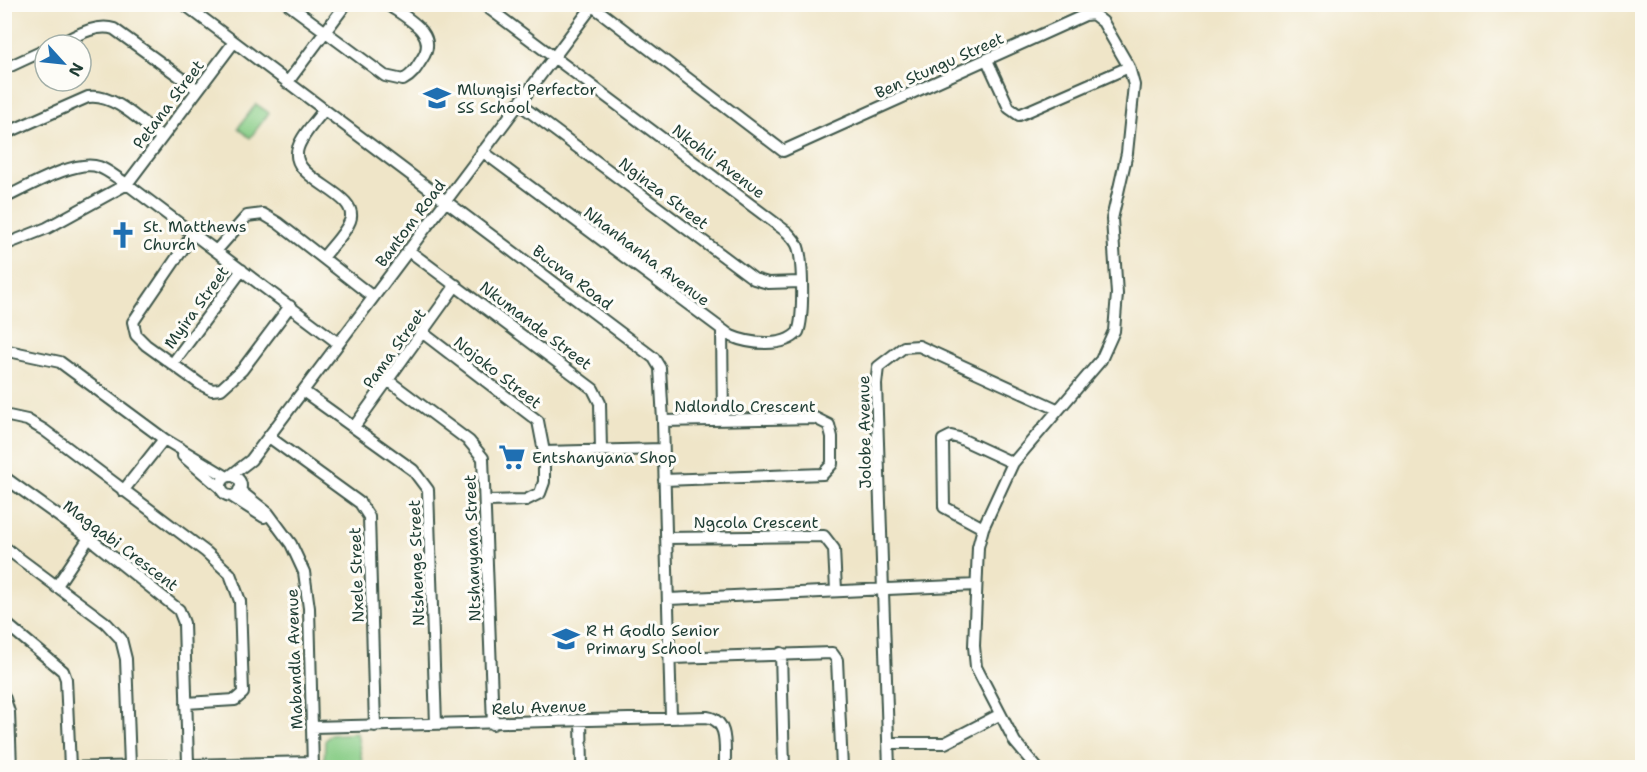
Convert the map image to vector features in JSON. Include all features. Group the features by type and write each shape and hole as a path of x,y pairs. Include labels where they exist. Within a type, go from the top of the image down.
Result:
{"street":[{"name":"Bucwa Road","path":"184,4 446,199 654,358 660,368 663,421 671,717"},
{"path":"288,4 386,76 395,80 403,80 413,74 429,48 424,33 387,4"},
{"path":"287,82 346,4"},
{"name":"Nkohli Avenue","path":"483,4 787,232 798,247 800,282 798,332 791,338 752,343 722,330"},
{"name":"Bantom Road","path":"233,489 251,460 592,5"},
{"name":"Ben Stungu Street","path":"592,5 783,151 1085,15 1094,14 1104,22 1129,68 1134,85 1132,121 1112,219 1117,294 1114,331 1101,360 1013,463 983,528 976,585 975,658 999,715 1015,742 1037,768"},
{"path":"84,33 106,27 114,29 197,89"},
{"name":"Petana Street","path":"127,184 234,42"},
{"path":"4,69 33,56"},
{"path":"987,60 1009,108 1019,115 1129,68"},
{"path":"4,134 88,97 99,96 110,100 161,137"},
{"name":"Nginza Street","path":"519,103 754,279 768,283 800,282"},
{"path":"323,258 349,224 351,216 349,206 298,162 297,149 324,110"},
{"name":"Nhanhanha Avenue","path":"482,151 722,330"},
{"path":"4,198 80,165 100,167 127,184 338,344"},
{"path":"4,245 47,228 127,184"},
{"path":"216,251 242,220 257,214 270,218 373,297"},
{"path":"194,234 133,322 136,335 173,363 207,388 218,390 227,387 290,306"},
{"name":"Nkumande Street","path":"408,250 593,389 600,403 601,450"},
{"name":"Myira Street","path":"173,363 242,270"},
{"name":"Pama Street","path":"354,427 456,285"},
{"path":"722,330 723,420"},
{"name":"Nojoko Street","path":"423,333 533,416 541,428 544,482 536,497 526,500 486,501"},
{"name":"Jolobe Avenue","path":"884,589 876,384 878,367 904,347 919,346 1057,409"},
{"name":"Mabandla Avenue","path":"4,350 60,362 233,489 274,523 295,552 307,588 313,765"},
{"name":"Ntshanyana Street","path":"389,381 481,453 486,501 493,724"},
{"name":"Ntshenge Street","path":"303,391 413,470 428,490 436,724"},
{"path":"4,415 34,424 221,565 238,591 242,617 242,696 235,700 186,704"},
{"name":"Ndlondlo Crescent","path":"663,421 806,417 821,420 831,429 832,464 823,474 664,480"},
{"path":"983,528 944,507 944,440 951,436 959,438 1013,463"},
{"name":"Nxele Street","path":"269,437 360,503 369,517 375,726"},
{"path":"123,491 167,441"},
{"name":"Mabandla Avenue","path":"167,441 228,476 236,478 233,489"},
{"path":"544,452 662,449"},
{"name":"Bantom Road","path":"228,476 251,460"},
{"name":"Magqabi Crescent","path":"4,477 89,538 179,610 184,623 188,764"},
{"name":"Ngcola Crescent","path":"666,538 824,536 834,549 836,590"},
{"path":"56,587 89,538"},
{"path":"4,547 106,623 122,639 126,659 130,765"},
{"path":"669,599 976,585"},
{"path":"884,589 889,768"},
{"path":"4,622 63,671 66,679 70,767"},
{"path":"781,652 784,768"},
{"path":"671,658 781,652 832,653 837,660 842,768"},
{"path":"4,696 9,711 11,768"},
{"path":"888,743 945,742 999,715"},
{"name":"Relu Avenue","path":"312,727 707,717 719,722 723,728 725,768"},
{"path":"581,720 582,768"},
{"path":"62,768 188,764 313,765"}],"green space":[{"path":"256,104 269,113 250,138 238,128"},
{"path":"357,733 363,767 324,767 325,741 330,735"}],"place":[{"name":"Mlungisi Perfector SS School","path":"437,98"},
{"name":"St. Matthews Church","path":"123,235"},
{"name":"Entshanyana Shop","path":"512,457"},
{"name":"R H Godlo Senior Primary School","path":"566,639"}]}
